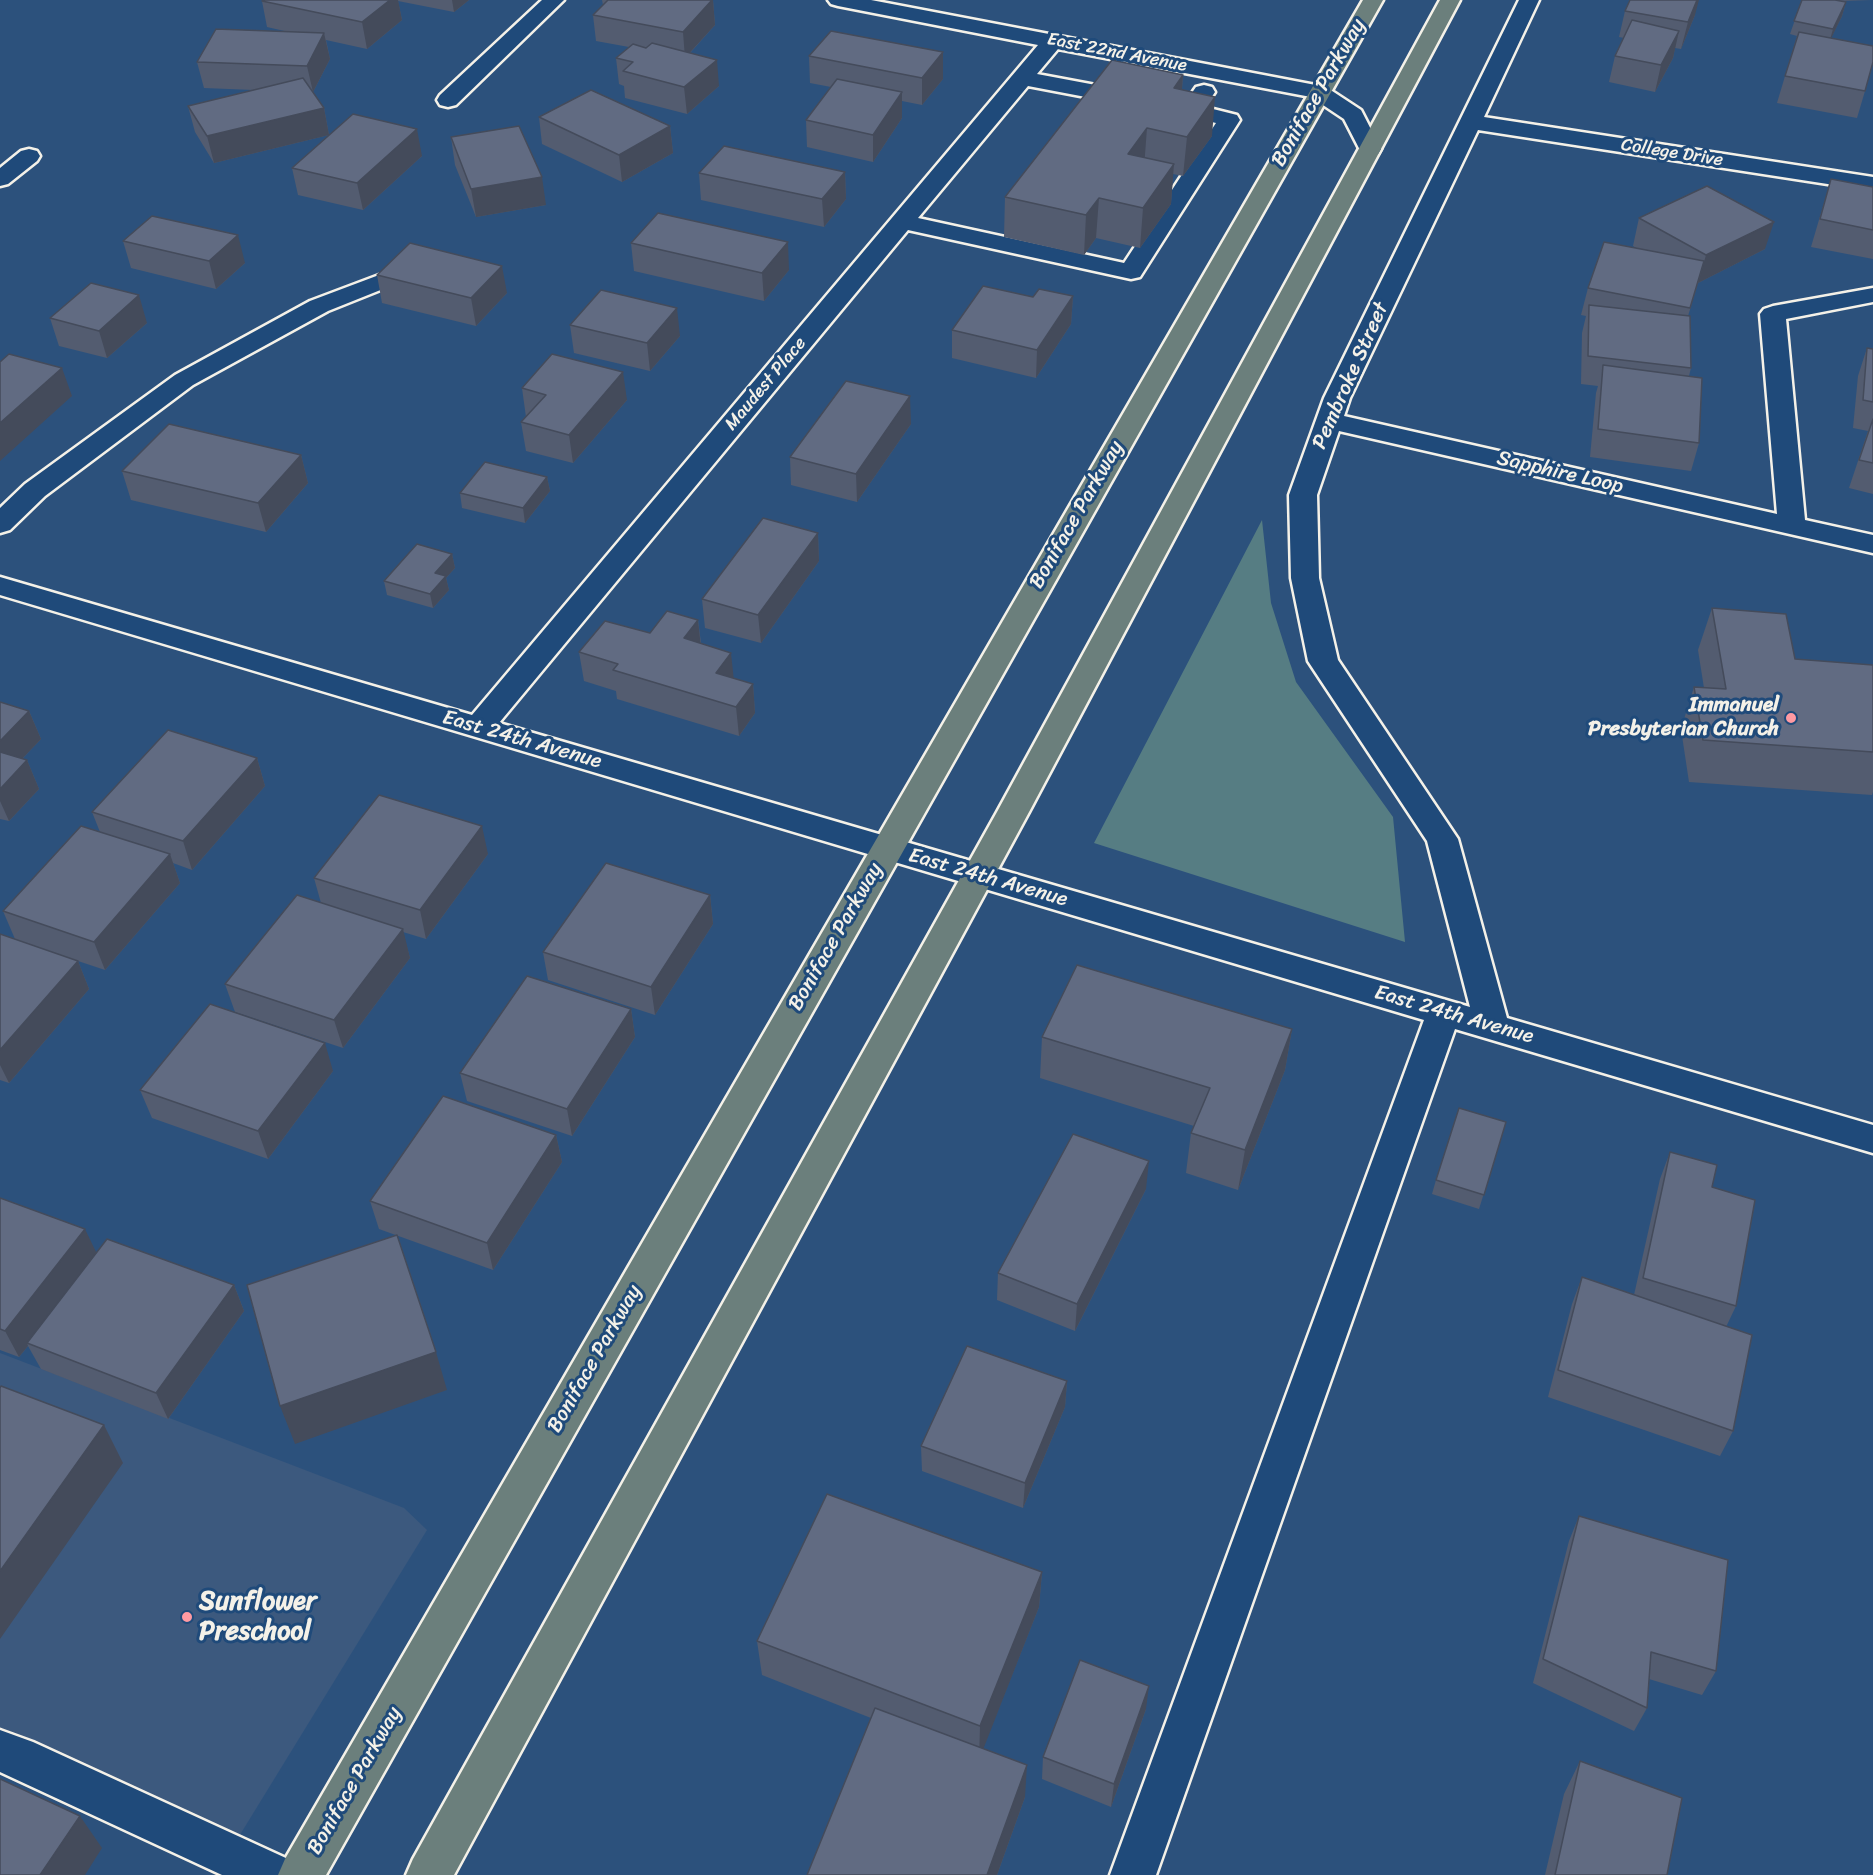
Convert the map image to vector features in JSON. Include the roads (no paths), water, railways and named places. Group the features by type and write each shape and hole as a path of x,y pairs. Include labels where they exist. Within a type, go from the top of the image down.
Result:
{"main road":[{"name":"Boniface Parkway","path":"301,1875 1318,92 1373,0"},
{"path":"429,1875 978,875 1450,0"}],"street":[{"path":"448,100 554,0"},
{"name":"East 22nd Avenue","path":"838,0 1318,92 1353,116 1370,149"},
{"name":"Pembroke Street","path":"1492,1026 1442,839 1323,661 1305,578 1303,495 1337,398 1529,0"},
{"name":"Maudest Place","path":"478,728 1054,40"},
{"path":"1173,106 1218,73"},
{"path":"902,222 1131,272 1229,120 1173,106 1022,78"},
{"name":"College Drive","path":"1470,122 1873,184"},
{"path":"0,179 30,156"},
{"path":"0,524 35,490 184,380 319,306 379,282"},
{"path":"1792,526 1773,314 1873,295"},
{"name":"Sapphire Loop","path":"1329,421 1873,544"},
{"name":"East 24th Avenue","path":"0,586 1873,1139"},
{"path":"1133,1875 1444,1012"},
{"path":"0,1751 18,1756 272,1875"}],"place":[{"name":"Immanuel Presbyterian Church","path":"1791,718"},
{"name":"Sunflower Preschool","path":"187,1617"}]}
